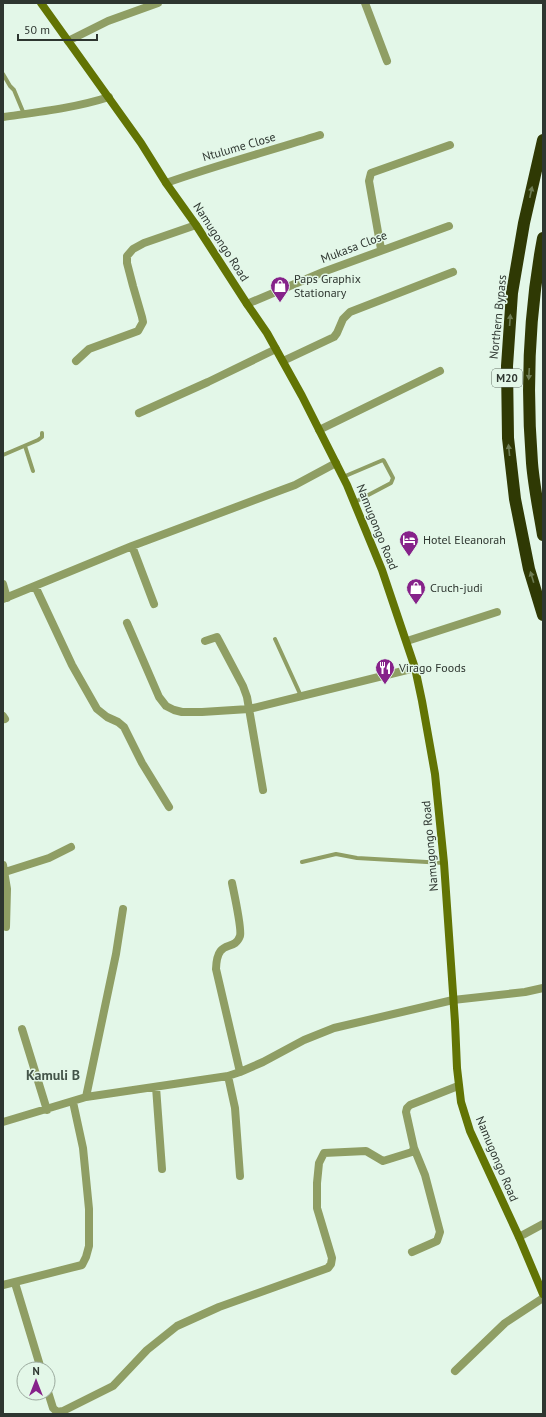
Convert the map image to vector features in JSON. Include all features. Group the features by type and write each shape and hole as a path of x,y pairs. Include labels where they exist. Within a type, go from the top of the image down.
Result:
{"highway":[{"name":"Northern Bypass","path":"543,140 524,223 512,293 507,366 508,438 515,499 530,569 543,615"},
{"name":"M20","path":"543,238 536,275 529,378 532,464 543,535"}],"main road":[{"name":"Namugongo Road","path":"41,3 141,143 166,183 196,225 267,333 343,477 382,570 415,668 435,774 444,862 458,1086 461,1102 470,1132 519,1237 543,1294"}],"street":[{"path":"68,41 108,21 158,3"},
{"path":"365,3 387,61"},
{"path":"3,117 96,101 109,97"},
{"name":"Ntulume Close","path":"166,183 203,170 320,135"},
{"path":"381,249 369,181 370,173 450,145"},
{"path":"76,361 89,348 138,331 141,326 143,322 142,316 127,263 127,256 133,249 144,243 196,225"},
{"name":"Mukasa Close","path":"247,304 381,249 449,226"},
{"path":"283,361 334,337 343,319 350,312 453,272"},
{"path":"139,412 208,382 276,348"},
{"path":"319,430 440,371"},
{"path":"3,584 5,599 132,546 295,485 336,463"},
{"path":"132,546 154,604"},
{"path":"35,586 72,665 97,708 107,717 118,722 124,727 142,763 170,807"},
{"path":"407,641 497,612"},
{"path":"127,623 159,697 166,706 182,712 249,708 415,668"},
{"path":"204,641 217,637 243,686 247,697 263,790"},
{"path":"6,927 7,889 4,868 49,858 71,847"},
{"path":"232,883 241,934 237,942 219,951 216,958 216,969 240,1072"},
{"path":"86,1097 116,954 123,909"},
{"path":"3,1122 86,1097 228,1076 263,1062 304,1040 334,1028 453,1000 525,992 543,988"},
{"path":"22,1029 47,1110"},
{"path":"228,1076 235,1108 240,1176"},
{"path":"412,1252 437,1241 440,1232 425,1175 414,1148 406,1112 407,1108 410,1105 458,1086"},
{"path":"156,1087 162,1169"},
{"path":"3,1285 82,1265 86,1257 89,1246 88,1202 83,1148 73,1102"},
{"path":"51,1401 53,1408 57,1412 63,1411 113,1386 147,1350 177,1326 226,1305 328,1268 331,1264 332,1258 317,1208 319,1163 324,1153 366,1151 384,1161 412,1152 414,1148"},
{"path":"519,1237 543,1224"},
{"path":"15,1283 39,1361"},
{"path":"455,1371 505,1323 543,1298"}],"lane":[{"path":"3,74 14,90 24,114"},
{"path":"3,455 38,440 42,437 42,433"},
{"path":"25,446 33,471"},
{"path":"343,477 383,460 393,478 391,483 354,502"},
{"path":"275,639 301,696"},
{"path":"302,862 336,854 357,858 444,862"}],"place":[{"name":"Paps Graphix Stationary","path":"280,303"},
{"name":"Hotel Eleanorah","path":"409,557"},
{"name":"Cruch-judi","path":"416,605"},
{"name":"Virago Foods","path":"385,685"}],"district":[{"name":"Kamuli B","path":"53,1075"}]}
